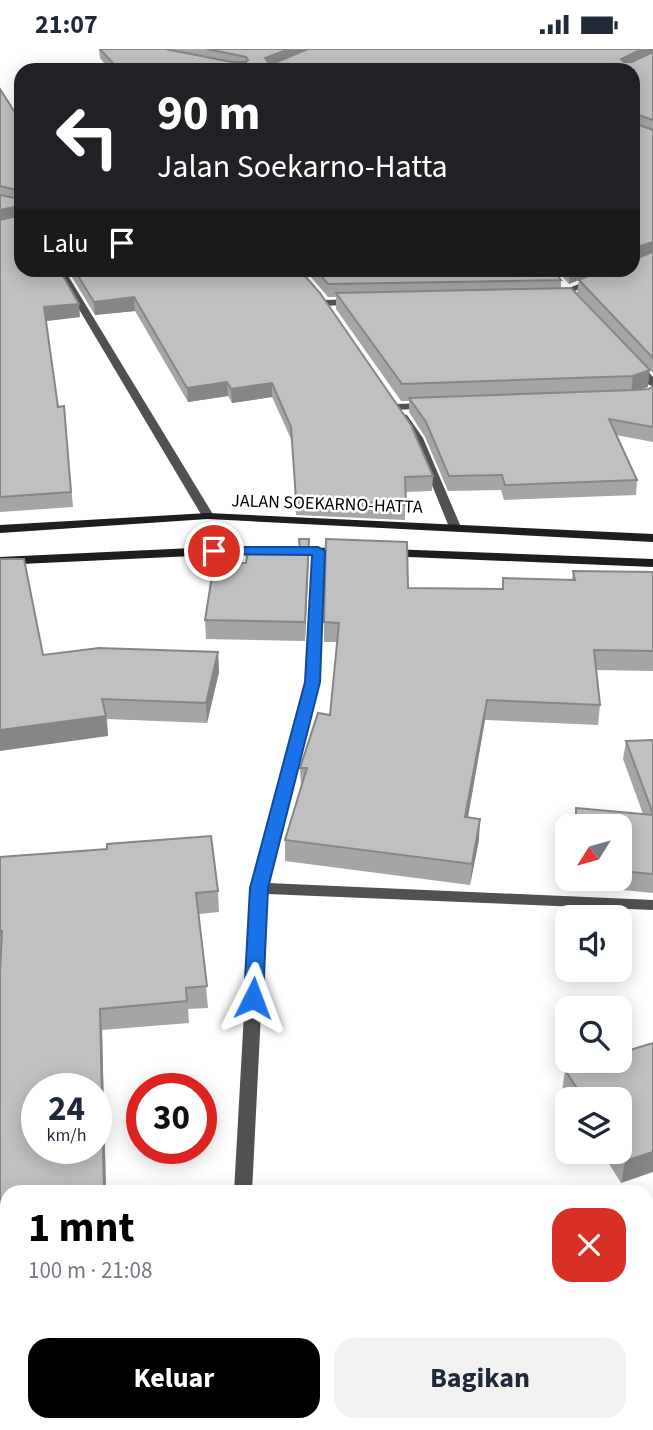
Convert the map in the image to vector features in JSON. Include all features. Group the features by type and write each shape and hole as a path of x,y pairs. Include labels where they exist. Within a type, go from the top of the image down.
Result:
{"main road":[{"name":"JALAN SOEKARNO-HATTA","path":"0,529 208,516 653,538"},
{"path":"0,561 214,551 360,552"},
{"path":"374,553 653,563"}],"street":[{"path":"64,277 208,516"},
{"path":"562,291 601,277"},
{"path":"332,313 321,299 367,302"},
{"path":"628,355 651,382"},
{"path":"389,397 418,438 455,527"},
{"path":"396,407 438,406"},
{"path":"243,1185 259,888 313,682 318,551"},
{"path":"259,888 653,905"}],"building":[{"path":"100,49 165,49 232,62 246,62 246,57 207,49 289,49 265,58 268,62 277,62 308,49 642,49 621,59 624,62 632,62 653,52 653,120 640,115 640,63 113,63"},
{"path":"0,89 14,111 14,189 0,186"},
{"path":"640,125 653,130 653,242 640,246"},
{"path":"0,195 14,198 14,207 0,210"},
{"path":"14,217 14,277 64,277 79,304 44,307 58,407 64,406 71,492 0,497 0,220"},
{"path":"653,252 653,358 579,280 586,277 640,277 640,257"},
{"path":"79,277 306,277 320,293 411,425 433,476 405,477 406,505 296,499 291,427 272,383 231,389 227,382 187,388 134,297 94,302"},
{"path":"322,277 559,277 561,280 328,284"},
{"path":"571,288 650,370 633,376 402,384 336,293"},
{"path":"653,386 653,427 609,419 637,480 505,485 502,475 449,476 426,422 409,398 633,390 649,389"},
{"path":"299,539 309,539 305,622 205,620 214,563 246,563 248,550 300,551"},
{"path":"326,539 407,542 408,588 503,589 503,578 575,580 573,571 653,572 653,651 594,650 600,705 487,700 465,817 480,819 472,864 285,840 307,768 300,768 318,713 330,715 339,623 324,622"},
{"path":"0,559 24,559 43,655 99,648 218,652 206,703 102,699 106,716 0,730"},
{"path":"653,740 653,814 626,741"},
{"path":"576,808 653,815 653,874 632,872 632,814 576,814"},
{"path":"211,836 218,891 196,893 207,986 186,988 187,1001 100,1009 101,1073 21,1073 21,1164 103,1164 104,1185 0,1185 0,857 107,849 107,844"},
{"path":"653,1043 653,1152 632,1159 632,1087 576,1087 567,1073 632,1073 632,1049"}],"route":[{"path":"214,551 318,551 313,682 259,888 253,998"}]}
